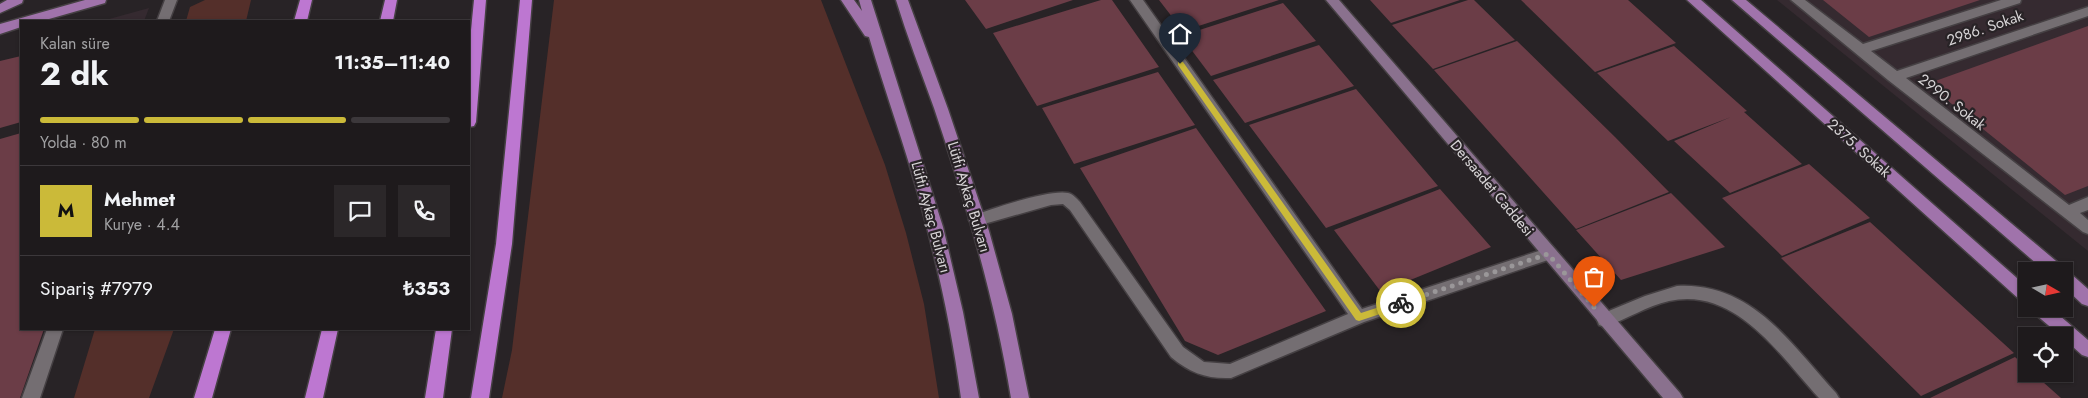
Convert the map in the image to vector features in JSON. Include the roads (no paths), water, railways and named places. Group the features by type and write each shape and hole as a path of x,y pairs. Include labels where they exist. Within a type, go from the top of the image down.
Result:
{"highway":[{"path":"301,20 306,0"},
{"path":"387,20 391,0"},
{"path":"470,111 480,0"},
{"path":"480,398 504,244 526,0"},
{"path":"203,398 223,330"},
{"path":"314,398 330,330"},
{"path":"434,398 444,330"}],"main road":[{"path":"0,9 17,0"},
{"path":"30,20 100,0"},
{"path":"847,0 875,40"},
{"path":"865,0 875,40"},
{"name":"Lütfi Aykaç Bulvarı","path":"902,0 960,164 999,294 1012,349 1020,398"},
{"name":"2375. Sokak","path":"1693,0 2018,289"},
{"path":"1738,0 2045,262"},
{"path":"0,29 20,23"},
{"name":"Lüfti Aykaç Bulvarı","path":"875,40 919,169 941,244 970,398"},
{"path":"2073,286 2088,299"},
{"path":"2051,318 2088,350"}],"street":[{"path":"163,20 171,0"},
{"path":"1136,0 1359,317"},
{"name":"Dersaadet Caddesi","path":"1332,0 1548,254 1674,398"},
{"name":"2990. Sokak","path":"1797,0 2088,228"},
{"name":"2986. Sokak","path":"1860,50 2015,0"},
{"name":"2986. Sokak","path":"1893,77 2088,11"},
{"path":"977,220 1051,199 1066,198 1075,206 1177,352 1194,366 1214,371 1231,371 1359,317 1548,254"},
{"path":"2068,212 2088,203"},
{"path":"1605,320 1677,294 1700,293 1720,297 1752,317 1830,398"},
{"path":"31,398 54,330"}]}
